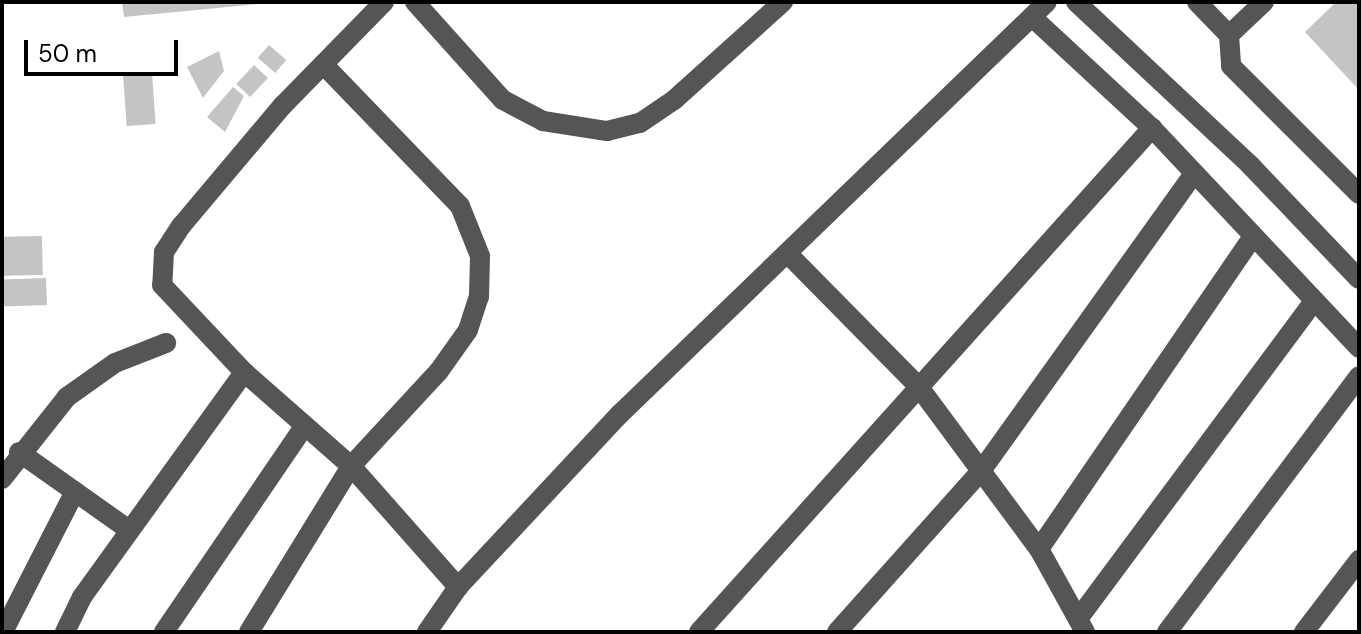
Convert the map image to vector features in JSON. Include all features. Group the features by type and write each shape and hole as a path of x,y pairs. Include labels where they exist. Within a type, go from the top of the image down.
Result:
{"street":[{"path":"384,2 323,64 164,252 168,297 244,372 351,466 458,587"},
{"path":"415,2 503,100 543,121 607,131 640,123 674,100 783,2"},
{"path":"427,632 458,587 620,414 1047,2"},
{"path":"1076,2 1251,166 1359,279"},
{"path":"1197,2 1229,35 1231,66 1241,82 1359,194"},
{"path":"1229,35 1253,6"},
{"path":"1032,17 1152,128 1359,348"},
{"path":"249,632 351,466 468,330 479,297 480,256 460,206 323,64"},
{"path":"699,632 1152,128"},
{"path":"837,632 981,471 1193,175"},
{"path":"1039,549 1253,237"},
{"path":"788,254 919,387 1039,549 1081,626 1314,301"},
{"path":"2,479 19,452 67,397 115,363 166,343"},
{"path":"65,632 129,530 244,372"},
{"path":"1167,632 1359,376"},
{"path":"164,632 305,425"},
{"path":"19,452 129,530"},
{"path":"3,632 75,491"},
{"path":"1304,632 1359,560"}],"building":[{"path":"122,2 258,2 258,4 124,17"},
{"path":"1336,2 1359,2 1359,90 1305,32"},
{"path":"269,45 286,60 275,73 258,58"},
{"path":"219,51 224,71 203,98 187,67"},
{"path":"254,65 268,78 250,97 236,84"},
{"path":"152,73 156,124 127,126 123,75"},
{"path":"233,87 244,96 225,132 207,117"},
{"path":"42,236 43,275 3,276 2,237"},
{"path":"46,278 47,305 3,307 2,280"}]}
